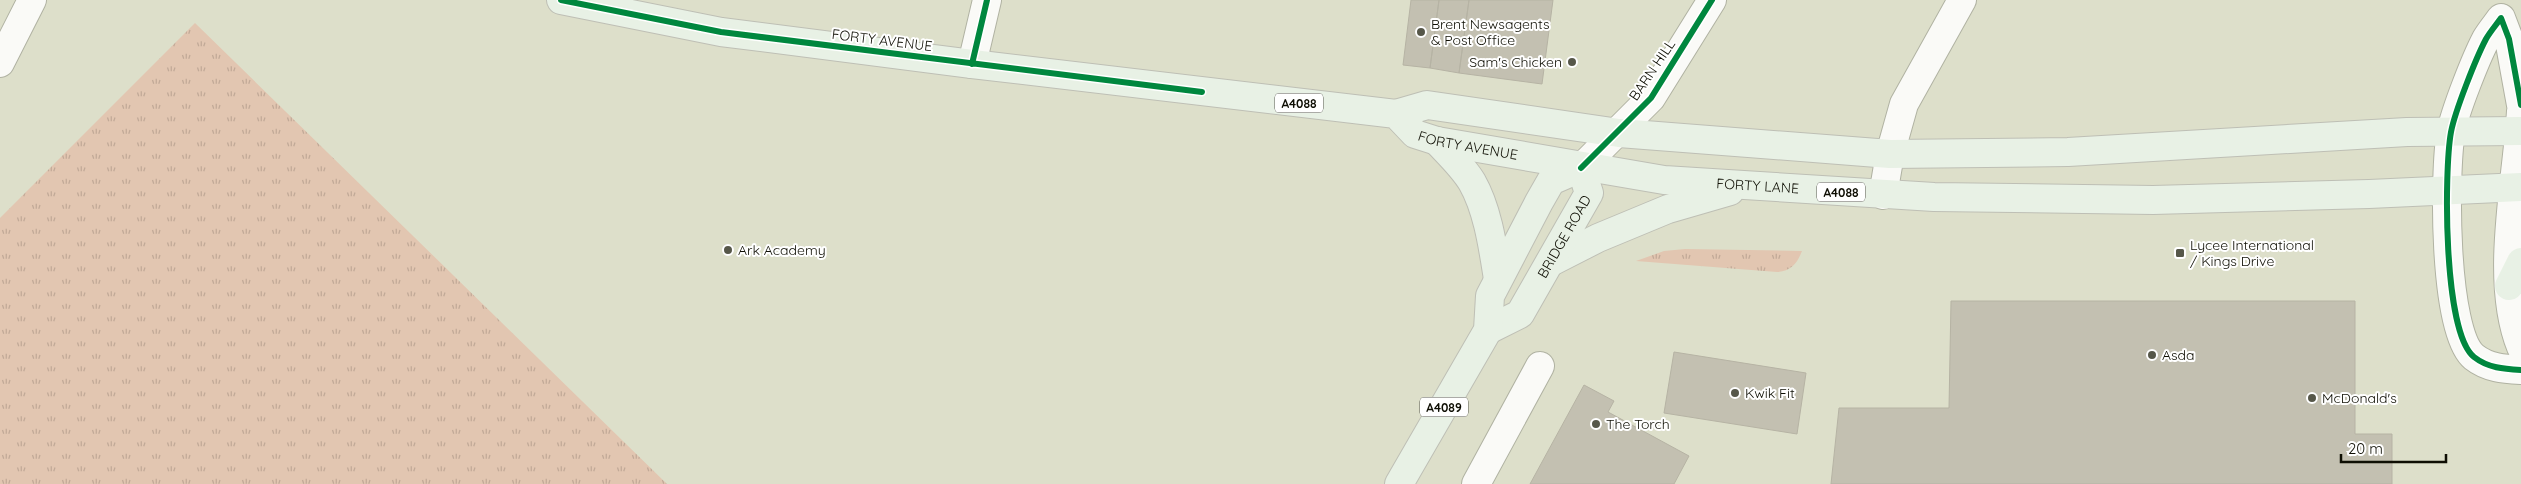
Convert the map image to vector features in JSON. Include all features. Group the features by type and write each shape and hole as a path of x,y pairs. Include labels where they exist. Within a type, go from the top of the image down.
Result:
{"main road":[{"name":"FORTY AVENUE","path":"561,0 721,32 1396,114 1415,134 1436,141 1582,168"},
{"path":"1396,114 1427,105 1619,132 1890,154 1990,155 2141,150 2452,131 2521,119"},
{"path":"1436,141 1471,180 1479,196 1492,243 1498,279"},
{"name":"FORTY LANE","path":"1582,168 1664,180 1934,197 2152,200 2517,187"},
{"name":"BRIDGE ROAD","path":"1488,330 1520,314 1551,262 1589,193 1582,168"},
{"name":"A4089","path":"1399,484 1488,330 1490,296 1551,181 1582,168"},
{"path":"1551,262 1598,238 1668,209 1748,186"}],"street":[{"path":"0,62 32,0"},
{"path":"972,64 987,0"},
{"name":"BARN HILL","path":"1582,168 1643,108 1662,82 1712,0"},
{"path":"1883,195 1890,154 1904,104 1962,0"},
{"path":"2502,9 2509,39 2521,119 2515,274 2516,335 2521,347"},
{"path":"2502,9 2486,39 2452,131 2448,190 2448,267 2461,333 2465,344 2474,357 2495,368 2521,370"},
{"path":"1476,484 1540,366"}],"green space":[{"path":"195,23 667,484 0,484 0,218"},
{"path":"1685,249 1802,251 1793,266 1777,272 1636,261 1664,251"}],"building":[{"name":"Brent Newsagents & Post Office","path":"1411,0 1439,0 1430,68 1403,65"},
{"path":"1439,0 1469,0 1459,73 1430,68"},
{"path":"1469,0 1553,0 1542,84 1459,73"},
{"name":"Asda","path":"1951,301 2355,301 2355,434 2392,434 2392,484 1831,484 1839,408 1949,408"},
{"name":"Kwik Fit","path":"1674,352 1806,373 1797,434 1664,413"},
{"name":"The Torch","path":"1584,385 1614,401 1608,412 1689,456 1674,484 1530,484"}],"cycle path":[{"path":"561,0 721,32 1202,92"},
{"path":"972,64 987,0"},
{"path":"1581,168 1651,98 1712,0"},
{"path":"2521,105 2509,39 2501,18 2486,39 2461,98 2453,123 2447,180 2448,250 2456,317 2464,342 2474,357 2485,364 2521,370"}],"place":[{"name":"Brent Newsagents & Post Office","path":"1421,32"},
{"name":"Sam's Chicken","path":"1572,62"},
{"name":"Ark Academy","path":"728,250"},
{"name":"Lycee International / Kings Drive","path":"2180,253"},
{"name":"Asda","path":"2152,355"},
{"name":"Kwik Fit","path":"1735,393"},
{"name":"McDonald's","path":"2312,398"},
{"name":"The Torch","path":"1596,424"}]}
